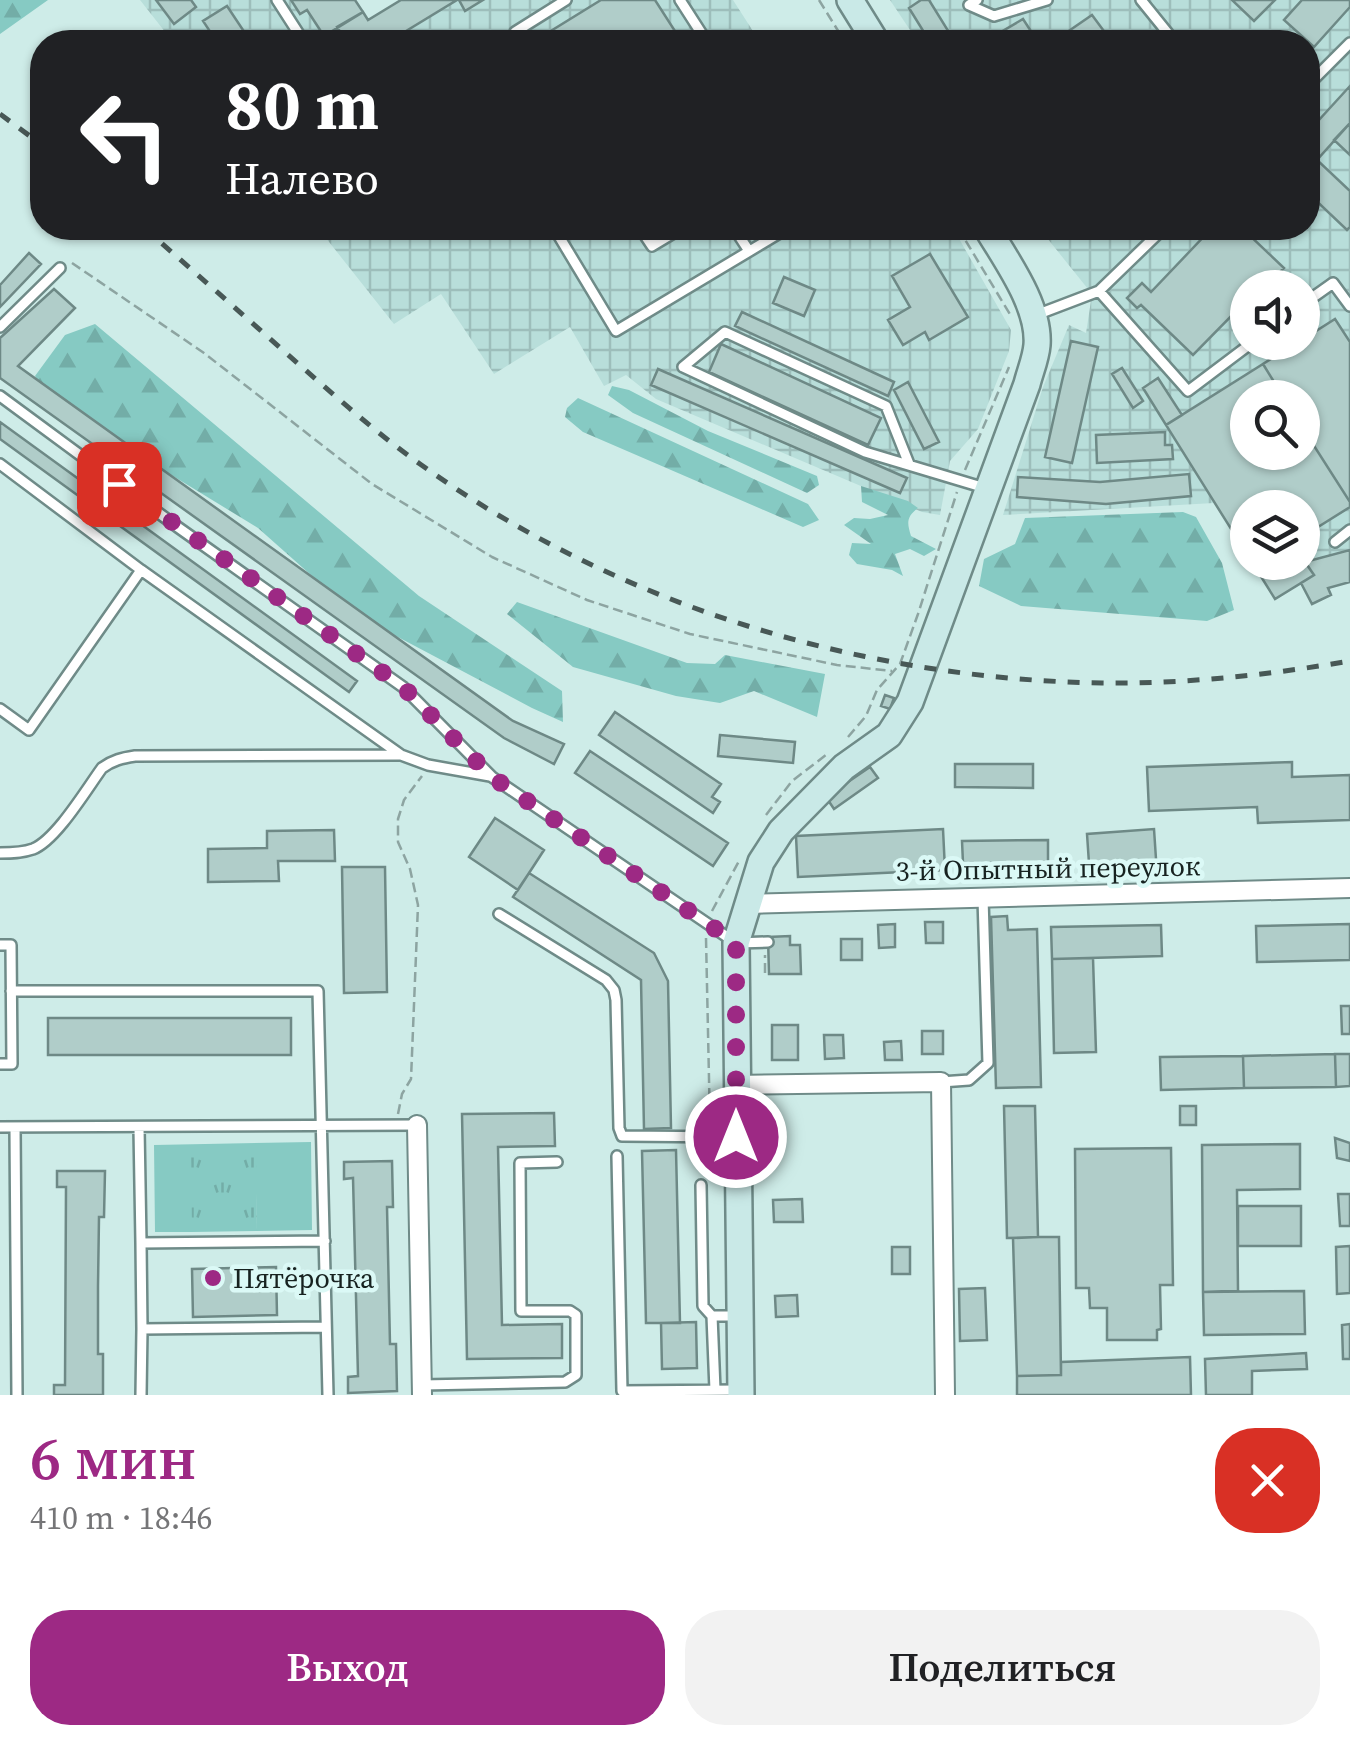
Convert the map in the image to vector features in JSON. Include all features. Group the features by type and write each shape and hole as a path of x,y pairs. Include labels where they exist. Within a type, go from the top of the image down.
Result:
{"main road":[{"path":"850,0 869,30"},
{"path":"732,1392 740,1316 736,943 762,862 781,832 844,767 889,735 910,702 924,668 1027,384 1037,345 1022,316 1020,284 994,240"}],"street":[{"name":"3-й Опытный переулок","path":"747,904 1350,888"},
{"path":"736,1086 941,1082 945,1395"},
{"path":"408,1125 422,1390"}],"lane":[{"path":"277,0 296,30"},
{"path":"518,30 566,0"},
{"path":"680,0 699,30"},
{"path":"977,0 970,4 994,16 1047,0"},
{"path":"1141,0 1165,30"},
{"path":"1320,73 1350,43"},
{"path":"561,240 616,331 767,240"},
{"path":"741,240 748,251"},
{"path":"1022,316 1099,292 1152,240"},
{"path":"0,328 60,268"},
{"path":"1320,292 1333,283 1350,306"},
{"path":"1099,292 1188,391 1230,359"},
{"path":"909,464 886,406 725,332 682,366 865,452 988,489"},
{"path":"0,396 403,687 492,777 736,943 768,942"},
{"path":"0,464 140,570 400,755 428,765 492,777"},
{"path":"1334,542 1350,530"},
{"path":"0,709 30,730 140,570"},
{"path":"0,853 28,852 42,845 102,768 120,758 400,755"},
{"path":"941,1082 969,1080 988,1063 982,898"},
{"path":"499,914 606,980 614,990 622,1136 736,1137"},
{"path":"0,946 11,945 12,1064 0,1064"},
{"path":"11,991 318,991 328,1395"},
{"path":"0,1127 408,1125"},
{"path":"15,1127 17,1395"},
{"path":"139,1128 141,1395"},
{"path":"617,1156 622,1392 732,1392 712,1316 703,1306 701,1186"},
{"path":"422,1390 564,1382 576,1375 576,1315 570,1311 521,1311 520,1164 557,1162"},
{"path":"141,1243 324,1241"},
{"path":"712,1316 740,1316"},
{"path":"142,1329 326,1327"}],"path":[{"path":"819,0 838,30"},
{"path":"967,240 1022,316"},
{"path":"60,268 70,261 204,353 372,484 492,557 587,600 690,634 837,665 894,672"},
{"path":"918,614 961,480 1013,358"},
{"path":"408,1125 398,1109 411,1078 418,905 410,869 398,842 398,819 404,800 428,765"},
{"path":"701,1186 710,1137"}],"shaded area":[{"path":"140,0 355,0 368,20 401,0 733,0 752,30 164,30"},
{"path":"890,0 1350,0 1350,582 1329,588 1331,595 1312,604 1301,583 1275,599 1263,580 1320,580 1320,490 1230,490 1230,529 1214,503 1003,515 1043,387 1069,325 1086,333 1092,294 1049,240 1320,240 1320,30 910,30"},
{"path":"328,240 960,240 1011,330 1009,351 978,429 950,461 940,515 922,512 656,399 626,375 604,386 570,327 494,374 441,294 394,324"}],"green space":[{"path":"0,0 48,0 0,34"},
{"path":"95,324 419,596 562,691 563,722 347,607 258,528 52,402 35,376 65,335"},
{"path":"612,386 629,390 708,431 817,476 819,485 807,493 633,413 608,395"},
{"path":"578,398 808,504 819,520 803,527 583,432 565,417 567,408"},
{"path":"861,486 918,508 909,520 911,536 936,549 924,556 910,549 895,554 903,576 892,570 857,564 849,555 852,543 871,544 844,525 854,518 888,515 862,502"},
{"path":"1183,512 1196,517 1222,563 1234,610 1207,621 1021,606 979,586 984,559 1015,544 1025,518"},
{"path":"517,602 687,663 715,664 725,655 825,674 817,717 754,691 720,703 676,696 573,667 507,614"},
{"path":"311,1142 312,1230 257,1231 255,1155 192,1155 192,1232 155,1232 154,1145"},
{"path":"191,1155 256,1155 257,1231 192,1232"}],"building":[{"path":"156,0 191,0 196,7 174,24"},
{"path":"291,0 355,0 363,12 334,30 320,30 307,10 300,14"},
{"path":"401,0 457,0 408,30 337,27 363,12 368,20"},
{"path":"459,0 483,0 465,11"},
{"path":"601,0 655,0 674,30 552,30"},
{"path":"929,0 948,30 923,30 909,8"},
{"path":"1232,0 1275,0 1254,21"},
{"path":"1302,0 1350,0 1350,7 1320,40 1320,30 1295,30 1284,20"},
{"path":"227,6 243,30 209,30 203,21"},
{"path":"1092,15 1103,30 1070,30"},
{"path":"1023,19 1030,30 1004,30"},
{"path":"1350,86 1350,123 1320,157 1320,119"},
{"path":"1350,123 1350,155 1334,140"},
{"path":"1320,163 1350,191 1347,230 1320,204"},
{"path":"1201,240 1254,240 1284,268 1230,270 1230,317 1193,355 1141,305 1137,308 1127,298 1142,283 1151,292"},
{"path":"29,253 41,264 0,307 0,285"},
{"path":"930,254 968,317 929,340 925,332 903,345 888,320 910,307 892,276"},
{"path":"784,277 815,290 804,316 773,303"},
{"path":"54,289 75,308 18,366 513,721 564,744 554,764 504,738 0,378 0,338"},
{"path":"742,312 894,382 888,396 735,326"},
{"path":"1335,319 1350,342 1350,502 1320,455 1320,380 1273,380 1263,364 1269,360 1320,360 1320,329"},
{"path":"1071,341 1098,347 1072,463 1045,457"},
{"path":"721,344 881,418 868,445 709,372"},
{"path":"1263,364 1273,380 1238,380"},
{"path":"1122,368 1143,401 1133,408 1112,374"},
{"path":"658,369 907,478 900,493 651,385"},
{"path":"1158,378 1182,415 1166,425 1143,388"},
{"path":"908,382 939,442 924,449 894,390"},
{"path":"1230,385 1230,470 1320,470 1320,455 1350,507 1320,526 1320,490 1230,490 1230,527 1166,425"},
{"path":"0,422 357,681 349,692 0,439"},
{"path":"1165,432 1165,445 1172,445 1173,459 1097,463 1096,435"},
{"path":"1189,474 1191,496 1106,504 1017,497 1018,477 1100,482"},
{"path":"1350,550 1350,582 1328,588 1331,595 1312,604 1301,583 1320,580 1320,558"},
{"path":"1263,580 1306,580 1275,599"},
{"path":"885,695 894,698 890,709 881,706"},
{"path":"615,712 721,784 712,797 720,802 713,813 599,735"},
{"path":"720,735 795,742 793,763 718,756"},
{"path":"590,751 728,843 713,866 575,773"},
{"path":"1292,762 1292,777 1350,775 1350,820 1258,823 1257,807 1149,811 1147,767"},
{"path":"955,764 1033,764 1033,788 955,787"},
{"path":"870,767 878,778 834,809 826,797"},
{"path":"495,818 544,850 518,890 469,857"},
{"path":"943,829 945,870 798,877 796,836"},
{"path":"1154,829 1157,874 1090,878 1087,834"},
{"path":"334,830 335,861 278,861 279,881 208,882 208,849 267,848 267,831"},
{"path":"1048,840 1048,863 963,863 962,841"},
{"path":"342,867 385,867 387,992 344,993"},
{"path":"529,873 654,953 668,981 671,1128 644,1129 641,980 513,897"},
{"path":"1007,916 1008,930 1037,929 1041,1087 996,1088 991,917"},
{"path":"925,922 943,922 943,943 926,943"},
{"path":"895,924 895,947 879,948 878,925"},
{"path":"1350,924 1350,960 1257,962 1256,926"},
{"path":"1161,925 1162,956 1052,959 1051,927"},
{"path":"790,936 790,945 800,945 801,974 769,974 768,937"},
{"path":"841,939 862,939 862,960 841,960"},
{"path":"1093,958 1096,1052 1054,1053 1052,959"},
{"path":"1341,1006 1350,1006 1350,1034 1342,1034"},
{"path":"48,1018 291,1018 291,1055 48,1055"},
{"path":"772,1025 798,1025 798,1060 772,1060"},
{"path":"922,1031 943,1031 943,1054 922,1054"},
{"path":"824,1035 843,1035 844,1058 825,1059"},
{"path":"901,1041 902,1060 885,1060 884,1042"},
{"path":"1335,1054 1336,1087 1244,1088 1243,1056"},
{"path":"1335,1054 1350,1054 1350,1086 1336,1087"},
{"path":"1243,1056 1244,1088 1161,1090 1160,1057"},
{"path":"1004,1106 1035,1106 1038,1237 1007,1238"},
{"path":"1180,1106 1196,1106 1196,1125 1180,1125"},
{"path":"554,1113 555,1146 498,1147 502,1325 562,1324 562,1358 467,1359 462,1114"},
{"path":"1335,1138 1350,1143 1350,1161 1337,1158"},
{"path":"1300,1144 1300,1189 1237,1190 1238,1291 1203,1292 1202,1145"},
{"path":"1171,1148 1173,1285 1160,1285 1161,1329 1157,1330 1157,1340 1107,1340 1107,1308 1090,1308 1089,1288 1076,1288 1075,1149"},
{"path":"676,1150 680,1323 646,1323 642,1151"},
{"path":"392,1161 393,1207 387,1207 390,1344 396,1344 397,1391 348,1393 348,1377 358,1376 353,1178 344,1179 344,1162"},
{"path":"57,1171 105,1171 104,1217 99,1217 98,1286 98,1354 103,1354 103,1395 54,1395 54,1385 65,1385 66,1187 57,1187"},
{"path":"1338,1194 1350,1194 1350,1226 1340,1226"},
{"path":"802,1199 803,1222 774,1222 773,1200"},
{"path":"1238,1206 1301,1206 1301,1246 1238,1246"},
{"path":"1059,1237 1061,1375 1017,1376 1013,1238"},
{"path":"1350,1246 1350,1293 1337,1294 1336,1247"},
{"path":"892,1247 910,1247 910,1274 892,1274"},
{"path":"276,1267 277,1315 193,1317 192,1269"},
{"path":"985,1288 987,1340 960,1341 959,1289"},
{"path":"1304,1291 1305,1334 1204,1335 1203,1292"},
{"path":"797,1295 798,1316 776,1317 775,1296"},
{"path":"696,1322 697,1368 662,1369 661,1323"},
{"path":"1350,1324 1350,1359 1343,1359 1342,1325"},
{"path":"1306,1353 1307,1369 1252,1371 1252,1395 1206,1395 1205,1359"},
{"path":"1190,1357 1191,1395 1017,1395 1017,1376 1061,1375 1061,1362"}],"railway":[{"path":"0,114 30,136"},
{"path":"158,240 390,441 496,514 576,557 659,594 744,625 832,649 921,667 1011,678 1164,682 1350,661"}],"place":[{"name":"Пятёрочка","path":"213,1278"}],"route":[{"path":"119,484 403,687 492,777 736,943 736,1137"}]}
